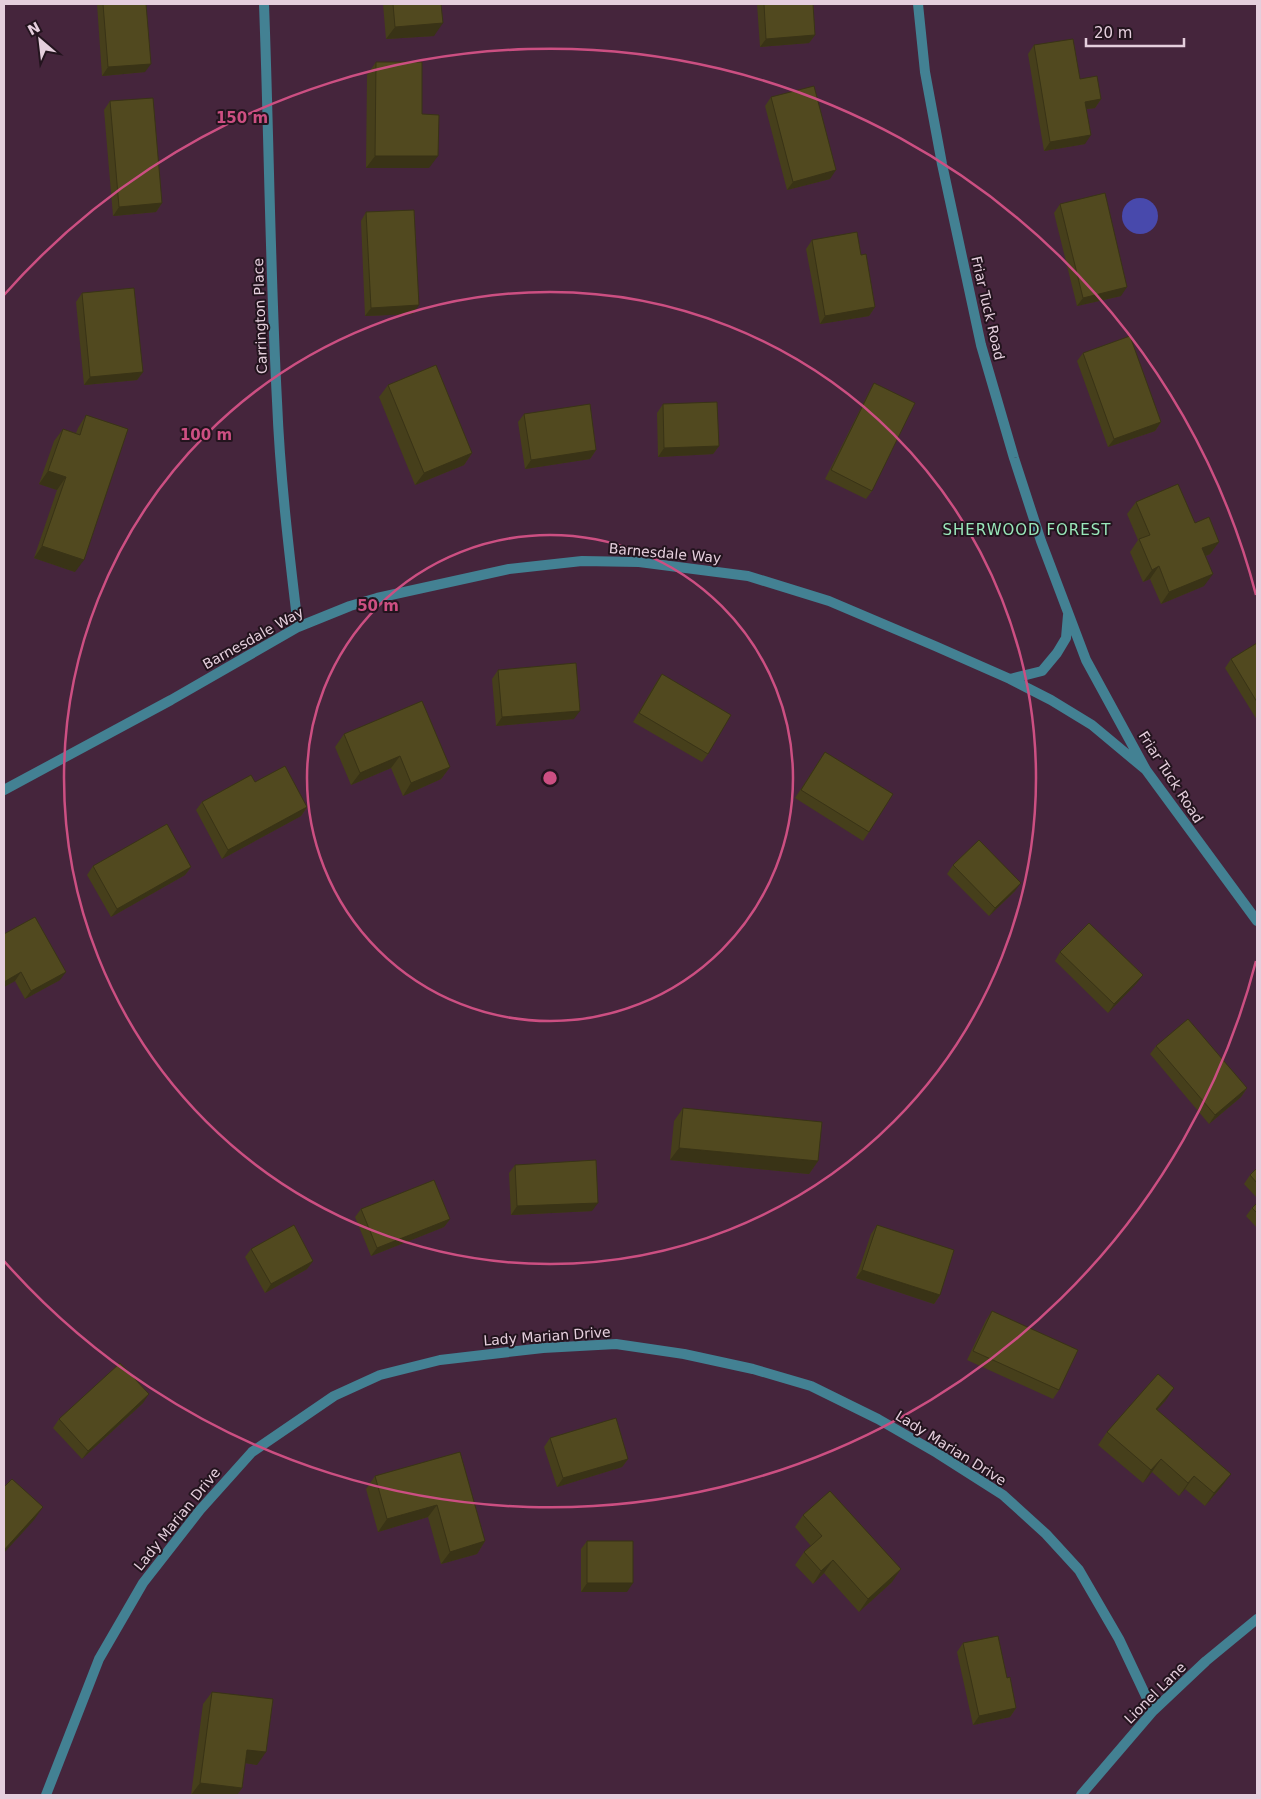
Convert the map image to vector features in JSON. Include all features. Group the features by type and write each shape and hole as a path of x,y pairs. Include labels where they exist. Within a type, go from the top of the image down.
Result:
{"street":[{"name":"Carrington Place","path":"264,4 277,402 286,528 298,627"},
{"name":"Friar Tuck Road","path":"918,4 927,82 942,164 981,345 1041,541 1086,660 1146,770 1257,921"},
{"name":"Barnesdale Way","path":"4,790 171,700 298,627 350,606 377,598 509,569 582,560 639,562 748,576 829,601 1010,679 1050,700 1092,725 1146,770"},
{"name":"Friar Tuck Road","path":"1010,679 1042,671 1057,653 1066,638 1068,610"},
{"name":"Lady Marian Drive","path":"46,1795 99,1659 143,1583 200,1510 252,1452 334,1396 380,1375 440,1360 543,1348 616,1344 684,1354 753,1369 811,1386 878,1419 937,1454 1002,1495 1046,1534 1080,1570 1119,1639 1153,1711"},
{"name":"Lionel Lane","path":"1081,1795 1153,1711 1206,1661 1257,1619"}],"shaded area":[{"path":"1140,198 1153,203 1158,216 1153,229 1140,234 1127,229 1122,216 1127,203"}],"building":[{"path":"103,4 146,4 151,64 108,67"},
{"path":"393,4 441,4 443,23 395,27"},
{"path":"764,4 813,4 815,35 766,39"},
{"path":"1073,39 1080,79 1097,76 1101,99 1085,102 1091,135 1050,142 1034,45"},
{"path":"376,62 422,62 422,114 439,115 438,156 375,156"},
{"path":"814,86 836,170 793,182 771,97"},
{"path":"153,98 162,203 119,207 110,101"},
{"path":"1105,193 1127,287 1083,298 1060,204"},
{"path":"414,210 419,305 371,308 366,212"},
{"path":"857,232 861,255 866,254 875,307 825,316 812,240"},
{"path":"134,288 143,372 90,377 82,293"},
{"path":"1130,336 1161,422 1114,439 1083,353"},
{"path":"436,365 472,453 424,473 388,385"},
{"path":"874,383 915,403 872,491 831,470"},
{"path":"717,402 719,446 664,448 663,404"},
{"path":"590,404 596,450 531,460 524,414"},
{"path":"86,415 128,429 84,560 42,546 66,477 48,471 63,429 80,435"},
{"path":"1178,484 1195,523 1209,517 1219,542 1202,548 1213,574 1169,592 1159,566 1152,570 1139,539 1150,535 1136,502"},
{"path":"1257,643 1257,702 1231,659"},
{"path":"576,663 580,711 502,717 498,670"},
{"path":"662,674 731,715 708,754 639,713"},
{"path":"422,701 450,767 411,783 400,756 360,773 344,734"},
{"path":"825,752 893,794 869,832 801,790"},
{"path":"285,766 307,807 228,850 202,802 251,775 255,782"},
{"path":"167,824 191,867 117,909 93,866"},
{"path":"979,840 1021,883 995,908 953,865"},
{"path":"35,917 66,972 31,991 21,972 4,982 4,934"},
{"path":"1089,923 1143,975 1114,1004 1060,952"},
{"path":"1188,1019 1247,1088 1215,1115 1156,1046"},
{"path":"683,1108 822,1122 818,1161 679,1148"},
{"path":"596,1160 598,1203 517,1206 515,1165"},
{"path":"1257,1168 1257,1183 1250,1175"},
{"path":"434,1180 450,1219 377,1248 361,1209"},
{"path":"1257,1203 1257,1213 1252,1208"},
{"path":"294,1225 313,1261 271,1284 251,1249"},
{"path":"877,1225 954,1250 940,1295 862,1270"},
{"path":"992,1311 1078,1350 1059,1390 973,1351"},
{"path":"120,1363 149,1394 88,1451 59,1419"},
{"path":"1158,1374 1174,1388 1156,1409 1231,1474 1214,1493 1194,1476 1188,1483 1161,1459 1151,1470 1107,1432"},
{"path":"616,1418 628,1459 563,1478 550,1438"},
{"path":"460,1452 485,1541 450,1552 437,1505 387,1519 375,1476"},
{"path":"12,1479 43,1507 4,1550 4,1487"},
{"path":"830,1491 901,1569 868,1599 833,1560 821,1571 804,1552 822,1536 803,1515"},
{"path":"587,1541 633,1541 633,1583 587,1583"},
{"path":"998,1636 1007,1678 1010,1677 1016,1708 979,1716 963,1643"},
{"path":"212,1692 273,1699 266,1752 247,1750 242,1788 200,1783"}],"district":[{"name":"SHERWOOD FOREST","path":"1027,530"}]}
